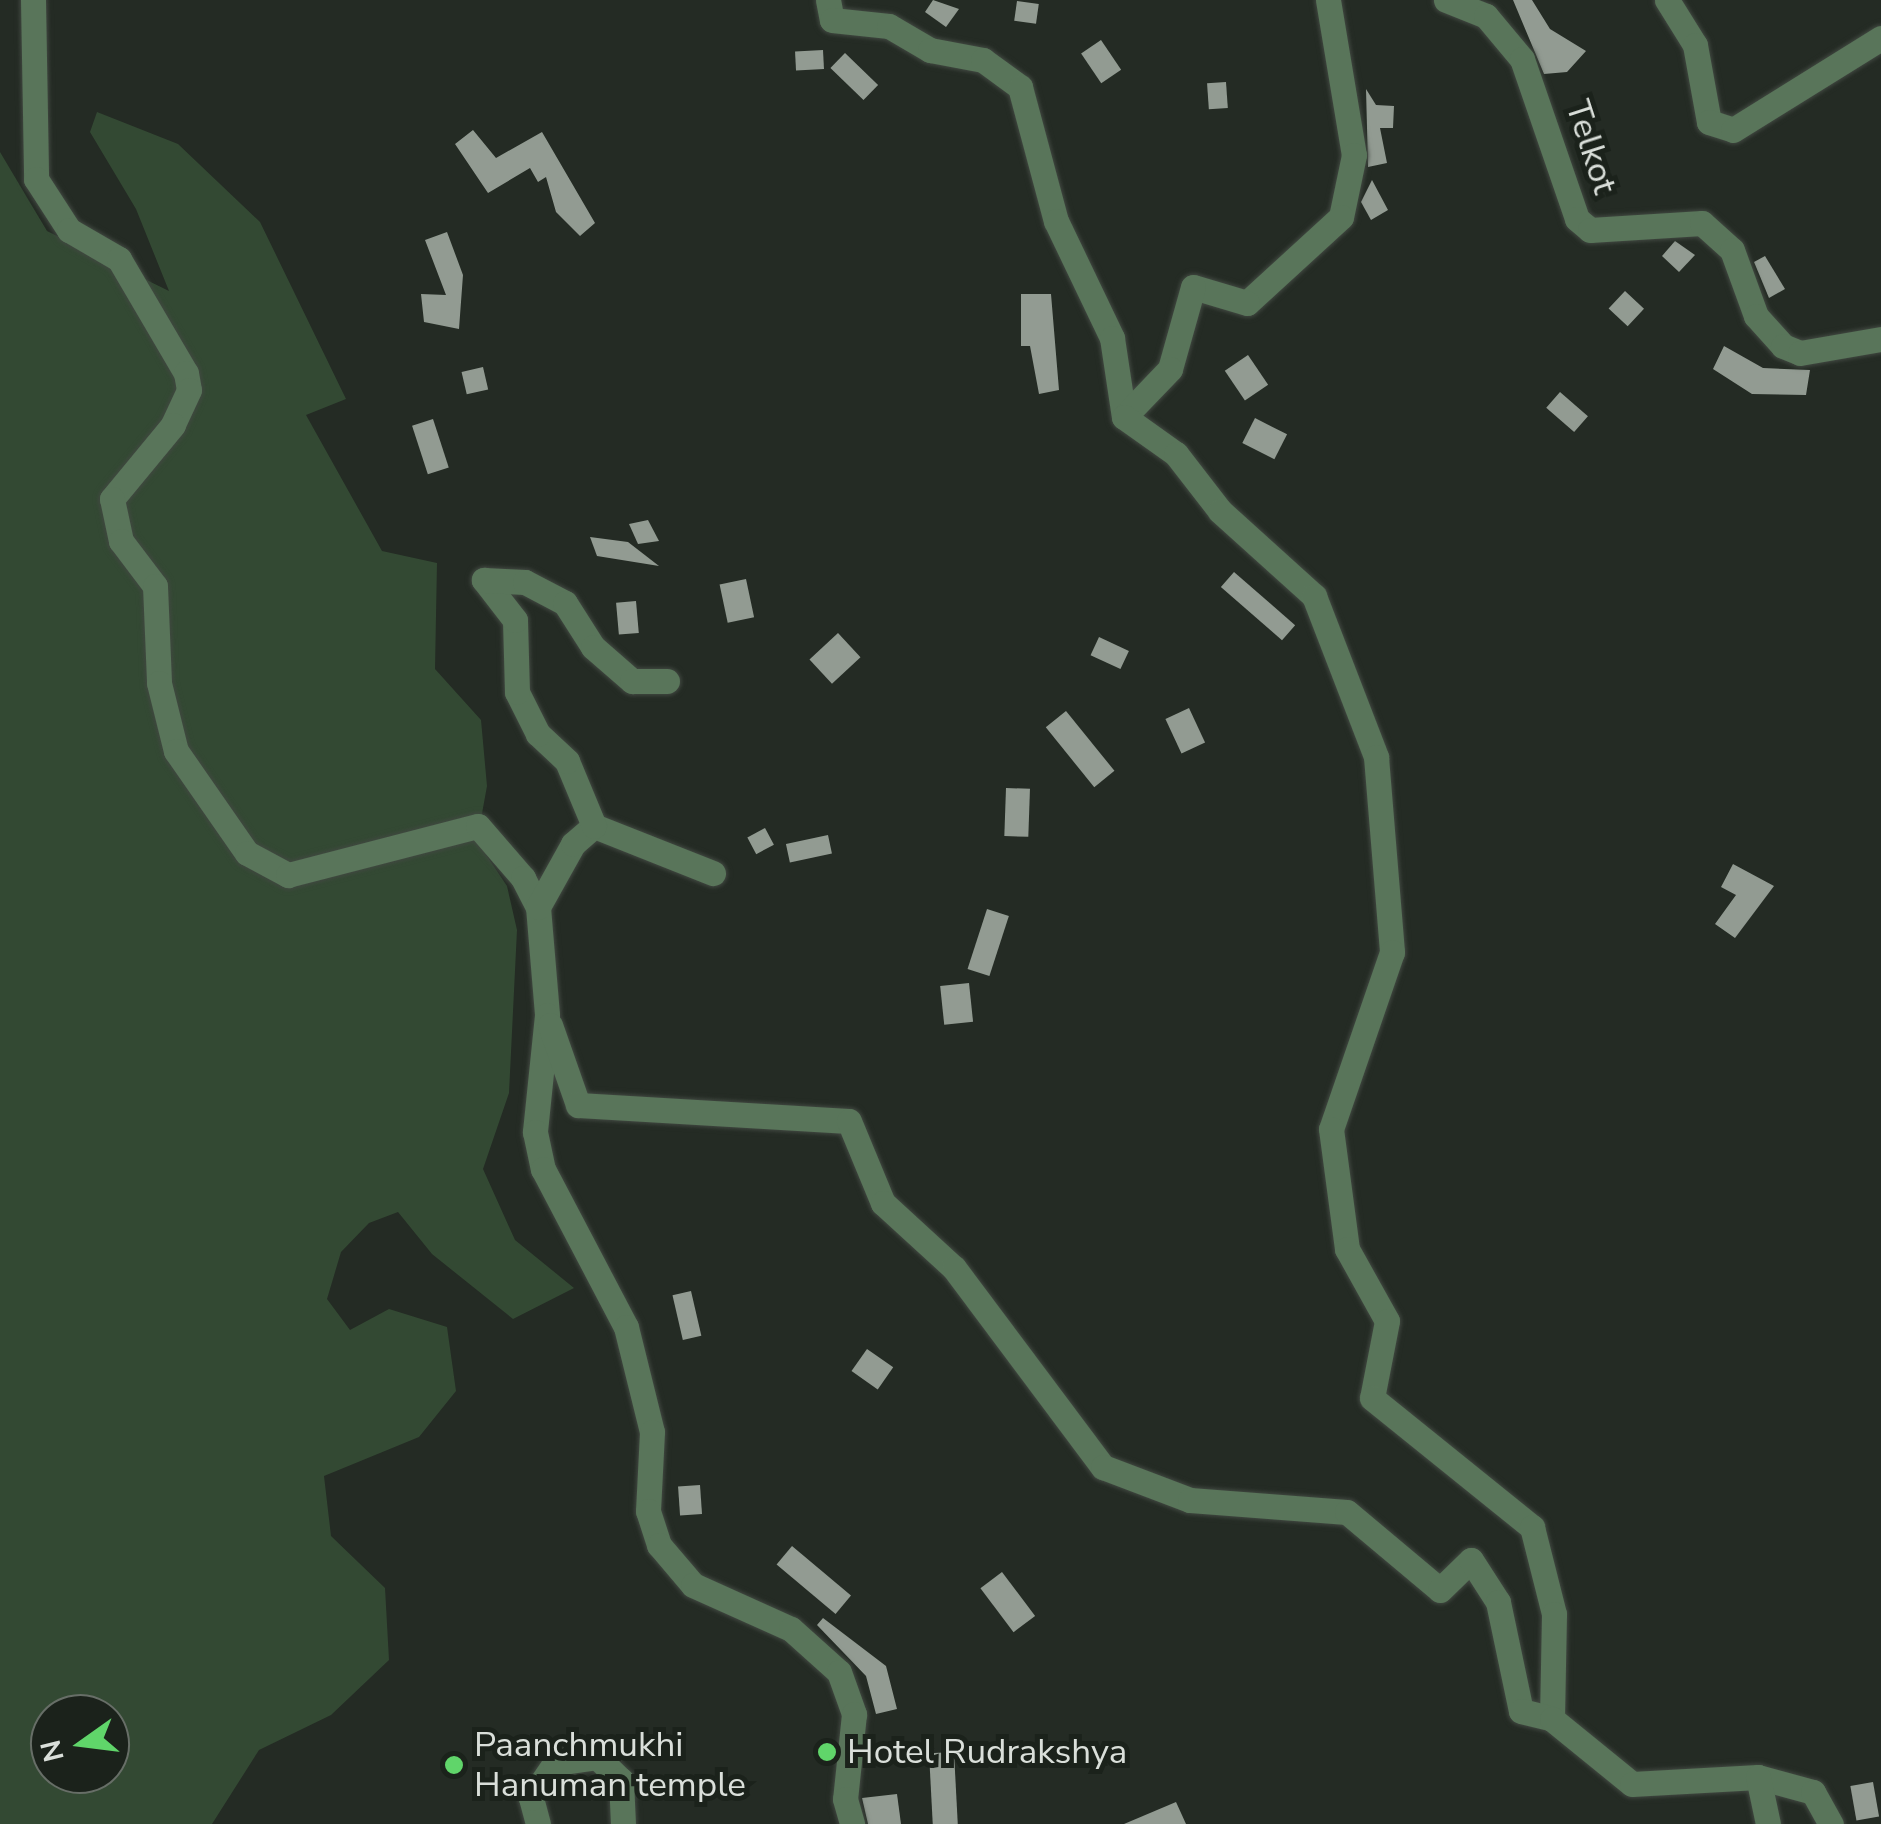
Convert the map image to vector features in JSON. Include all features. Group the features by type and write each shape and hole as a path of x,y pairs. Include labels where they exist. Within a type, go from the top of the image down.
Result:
{"street":[{"path":"33,0 36,179 69,230 119,259 186,373 189,390 173,424 112,500 120,541 155,586 160,693 176,752 247,853 288,875 478,826 501,846 538,907 547,1015 535,1132 543,1169 626,1326 652,1432 648,1511 659,1545 693,1586 791,1629 839,1672 854,1714 845,1799 852,1824"},
{"path":"828,0 832,20 888,26 930,50 983,60 1020,87 1056,221 1112,338 1124,417 1176,454 1220,511 1314,596 1376,757 1392,952 1331,1129 1347,1248 1387,1321 1372,1398 1532,1527 1554,1614 1552,1718"},
{"path":"1124,417 1170,369 1192,287 1247,304 1341,217 1354,155 1328,0"},
{"name":"Telkot","path":"1446,0 1486,8 1522,58 1578,219 1590,230 1702,223 1732,250 1756,316 1783,346 1800,354 1881,339"},
{"path":"1667,0 1695,45 1709,122 1733,130 1881,38"},
{"path":"668,680 632,681 593,647 565,603 525,582 484,580 514,620 517,692 538,734 567,761 594,826 713,873"},
{"path":"538,907 573,844 594,826"},
{"path":"547,1015 578,1105 849,1120 883,1203 954,1268 1103,1466 1190,1500 1347,1512 1440,1590 1471,1560 1498,1602 1521,1711 1552,1718 1632,1784 1758,1777 1814,1792 1831,1824"},
{"path":"538,1824 531,1798 555,1763 597,1757 621,1780 623,1824"},
{"path":"1758,1777 1768,1824"}],"green space":[{"path":"97,112 178,144 260,222 346,399 306,415 382,551 437,563 435,669 481,720 487,786 477,841 507,886 517,930 509,1093 483,1169 515,1240 574,1288 513,1319 432,1254 398,1212 369,1223 341,1252 327,1299 350,1330 389,1309 447,1327 456,1391 419,1437 324,1476 331,1536 385,1588 389,1660 331,1715 259,1750 212,1824 0,1824 0,152 47,231 169,291 136,209 90,132"}],"building":[{"path":"933,0 959,9 946,27 925,12"},
{"path":"1513,0 1532,0 1550,29 1586,51 1567,72 1544,74"},
{"path":"1017,1 1039,4 1036,24 1014,21"},
{"path":"1101,40 1121,70 1101,83 1081,53"},
{"path":"823,50 824,69 796,70 795,51"},
{"path":"845,53 878,85 864,100 830,68"},
{"path":"1226,82 1228,108 1209,109 1207,83"},
{"path":"1366,89 1376,105 1394,106 1393,128 1380,128 1387,163 1368,167"},
{"path":"473,130 496,158 542,132 595,223 580,236 556,212 546,177 538,182 530,168 488,193 455,144"},
{"path":"1372,180 1388,210 1371,220 1361,202"},
{"path":"447,232 463,275 459,329 424,322 421,294 446,295 425,240"},
{"path":"1675,241 1695,255 1679,272 1662,256"},
{"path":"1765,256 1785,289 1769,298 1754,262"},
{"path":"1625,291 1644,309 1628,326 1609,309"},
{"path":"1021,294 1051,294 1059,390 1039,394 1030,346 1021,346"},
{"path":"1724,346 1763,368 1810,370 1806,395 1752,394 1713,369"},
{"path":"1248,355 1268,385 1245,401 1225,371"},
{"path":"483,367 488,389 467,394 462,372"},
{"path":"1560,392 1588,416 1574,432 1546,408"},
{"path":"1255,418 1287,434 1274,459 1242,443"},
{"path":"433,419 449,468 428,474 412,426"},
{"path":"648,520 659,541 638,544 629,524"},
{"path":"590,537 628,542 659,566 597,556"},
{"path":"1234,572 1295,625 1282,640 1221,587"},
{"path":"746,579 754,617 728,623 720,585"},
{"path":"636,601 639,633 619,635 616,603"},
{"path":"838,633 861,657 832,684 809,660"},
{"path":"1099,637 1129,651 1120,669 1091,655"},
{"path":"1189,708 1205,742 1181,753 1165,719"},
{"path":"1066,711 1114,771 1094,787 1046,727"},
{"path":"1006,788 1030,789 1028,837 1004,836"},
{"path":"765,828 774,845 756,854 747,837"},
{"path":"828,835 832,854 790,863 786,844"},
{"path":"1733,864 1774,886 1735,938 1715,924 1736,895 1721,887"},
{"path":"987,909 1009,916 989,976 968,969"},
{"path":"969,983 973,1022 944,1025 940,986"},
{"path":"691,1291 701,1336 683,1340 672,1295"},
{"path":"867,1349 893,1367 878,1389 852,1371"},
{"path":"700,1485 702,1514 680,1515 678,1487"},
{"path":"792,1546 851,1595 836,1614 777,1564"},
{"path":"1002,1572 1035,1616 1014,1632 980,1588"},
{"path":"823,1618 886,1666 897,1709 876,1714 866,1676 817,1625"},
{"path":"954,1752 958,1824 933,1824 929,1753"},
{"path":"1873,1782 1879,1816 1856,1820 1850,1786"},
{"path":"897,1794 901,1824 868,1824 862,1798"},
{"path":"1176,1802 1186,1824 1124,1824"}],"place":[{"name":"Hotel Rudrakshya","path":"827,1752"},
{"name":"Paanchmukhi Hanuman temple","path":"454,1765"}]}
